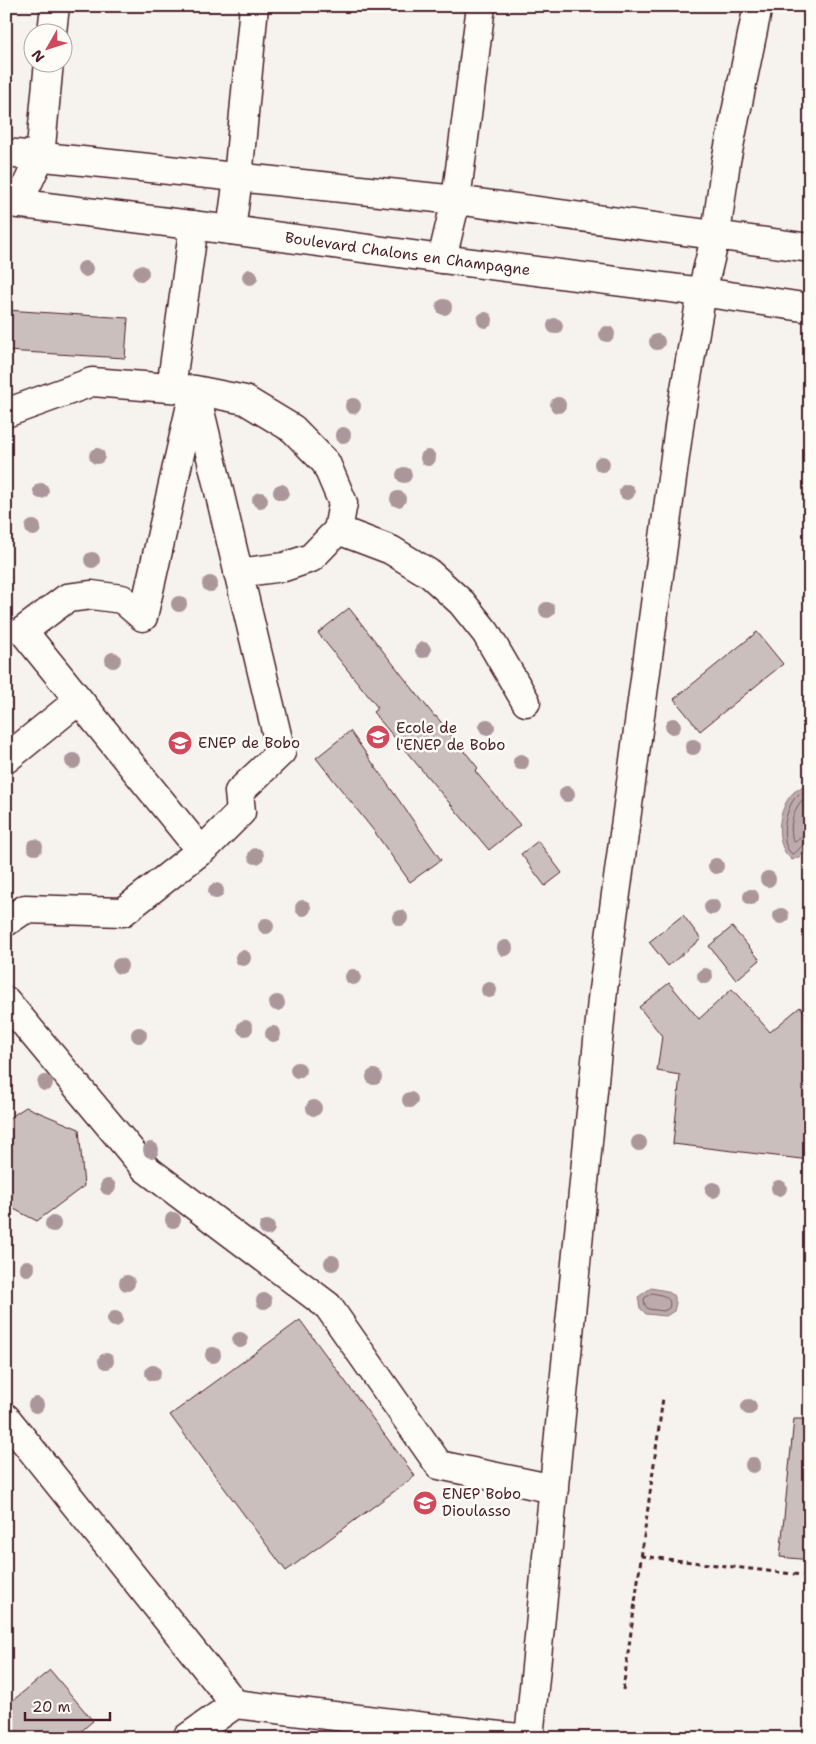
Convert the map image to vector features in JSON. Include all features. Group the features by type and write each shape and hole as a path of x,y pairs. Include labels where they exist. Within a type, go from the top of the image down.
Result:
{"street":[{"path":"53,22 55,6"},
{"path":"231,230 238,178 254,6"},
{"path":"442,259 456,200 480,6"},
{"path":"529,1738 603,990 681,412 702,292 716,234 726,161 758,6"},
{"path":"12,203 40,157 48,72"},
{"path":"6,153 456,200 810,248"},
{"name":"Boulevard Chalons en Champagne","path":"12,203 194,225 810,308"},
{"path":"194,225 183,389 143,617 122,599 92,595 67,598 23,631 201,851"},
{"path":"6,412 92,382 183,389 245,400 293,429 326,463 343,503 338,530 311,558 284,567 238,573"},
{"path":"6,922 25,909 123,912 201,851 241,812 239,792 281,752 238,573 183,389"},
{"path":"338,530 391,550 430,574 462,603 486,633 526,702"},
{"path":"6,759 79,700"},
{"path":"6,1001 145,1168 328,1306 439,1465 554,1489"},
{"path":"6,1418 235,1704"},
{"path":"187,1738 235,1704 518,1738"}],"path":[{"path":"623,1690 663,1398"},
{"path":"641,1556 810,1576"}],"water":[{"path":"805,787 810,791 810,844 799,857 792,860 782,845 780,836 781,817 788,799 795,791"},
{"path":"651,1288 667,1291 673,1295 676,1303 674,1311 666,1316 646,1314 640,1308 638,1297"}],"building":[{"path":"6,310 128,318 125,358 6,351"},
{"path":"349,608 478,768 475,771 520,825 489,850 373,712 378,708 318,633"},
{"path":"757,632 783,664 700,731 674,699"},
{"path":"350,731 441,860 410,882 374,831 316,758"},
{"path":"538,841 562,873 545,886 521,854"},
{"path":"683,915 701,939 668,966 649,942"},
{"path":"732,927 760,960 736,980 709,946"},
{"path":"669,983 699,1019 732,989 770,1032 800,1007 810,1019 810,1160 673,1144 680,1075 657,1071 662,1036 639,1007"},
{"path":"26,1107 79,1129 84,1186 37,1221 6,1205 6,1120"},
{"path":"300,1320 415,1476 286,1571 170,1415"},
{"path":"794,1419 810,1419 810,1560 780,1557"},
{"path":"50,1670 93,1721 73,1738 6,1738 6,1706"}],"place":[{"name":"Ecole de l'ENEP de Bobo","path":"378,737"},
{"name":"ENEP de Bobo","path":"180,743"},
{"name":"ENEP Bobo Dioulasso","path":"425,1503"}]}
